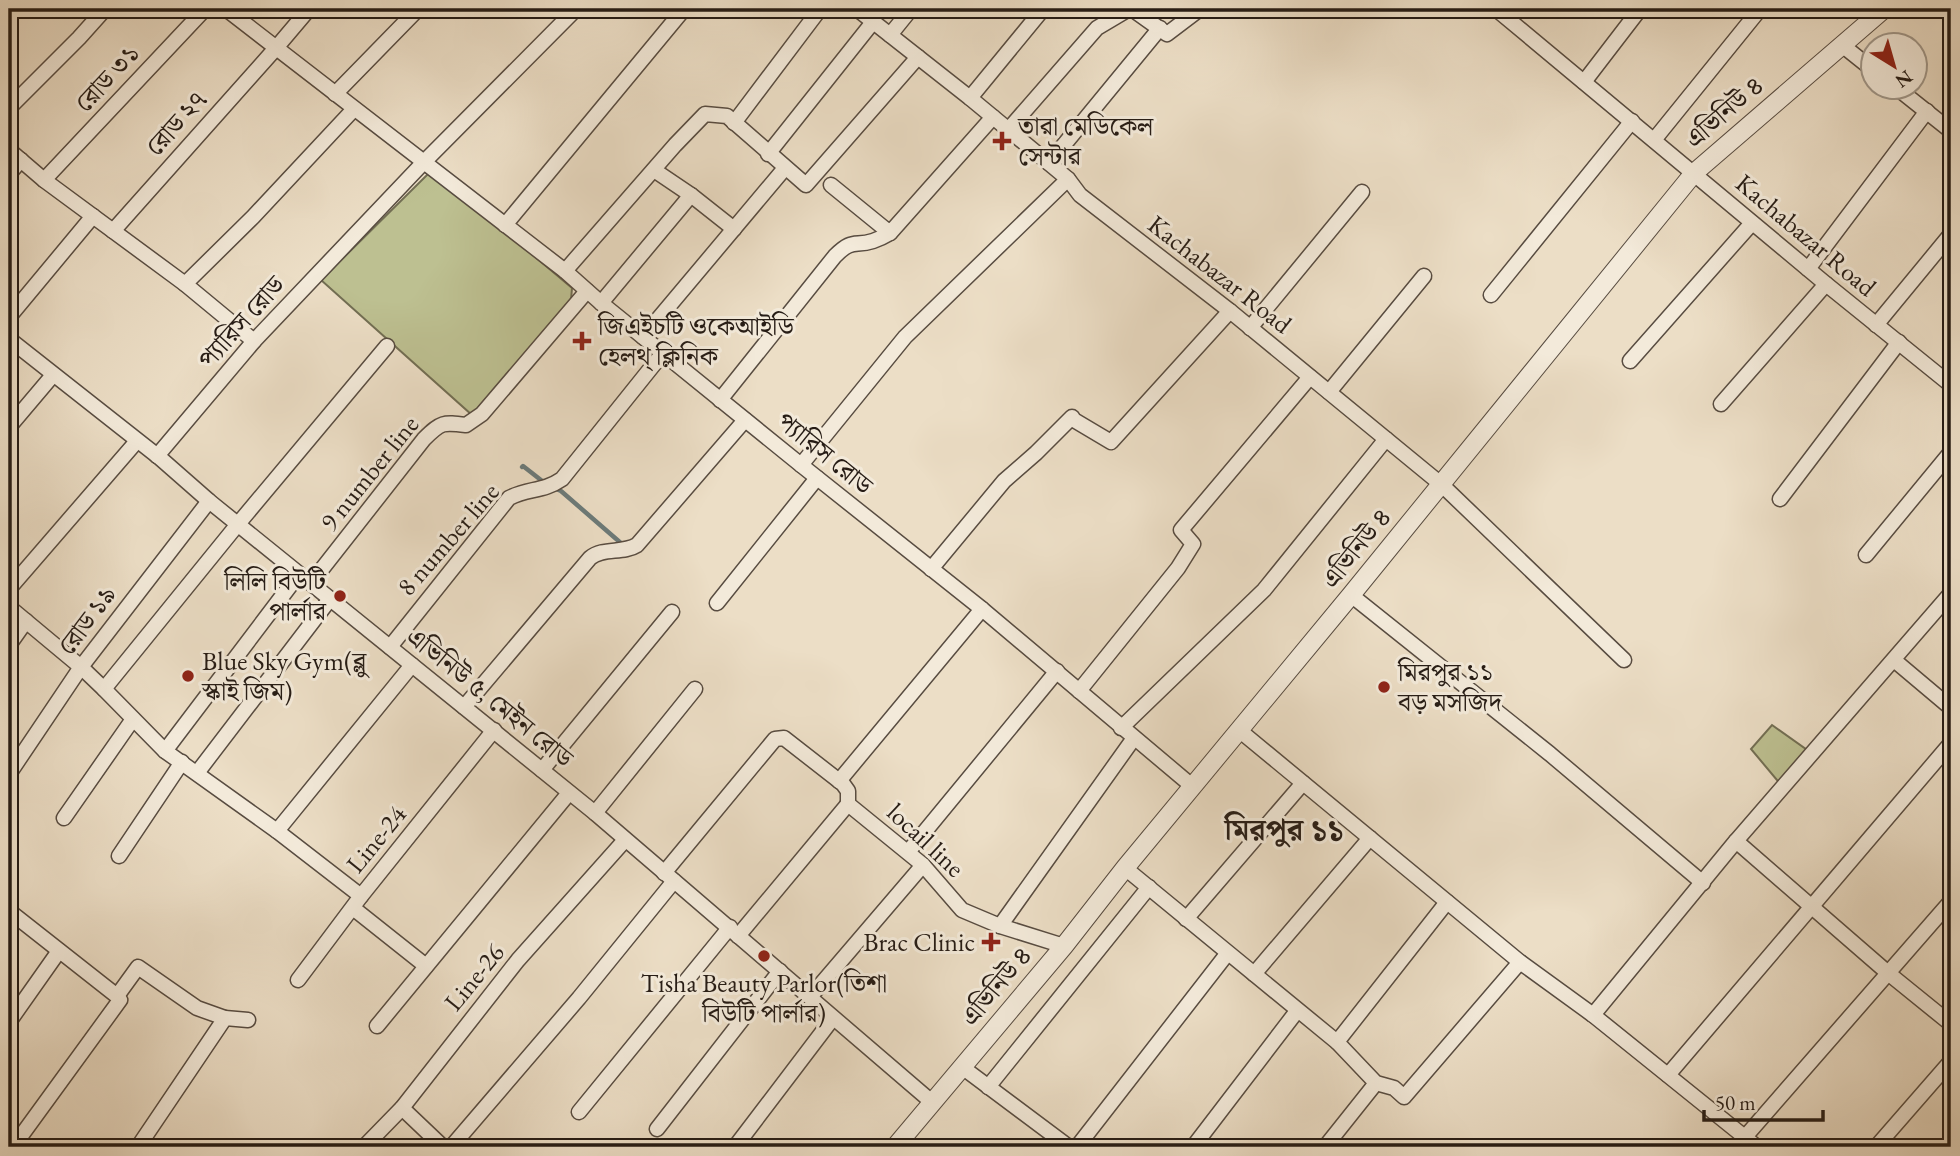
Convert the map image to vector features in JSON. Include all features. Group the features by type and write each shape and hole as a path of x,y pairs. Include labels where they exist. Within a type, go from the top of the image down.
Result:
{"street":[{"path":"9,108 105,9"},
{"name":"রোড ৩১","path":"44,180 205,9"},
{"name":"প্যারিস রোড","path":"226,9 565,271 801,466 982,609 1192,786"},
{"name":"রোড ২৭","path":"113,231 309,9"},
{"path":"335,94 418,9"},
{"name":"প্যারিস রোড","path":"157,456 254,341 423,163 576,9"},
{"path":"505,225 684,9"},
{"path":"734,122 820,9"},
{"name":"Kachabazar Road","path":"857,9 1049,163 1068,179 1080,195 1230,311 1441,485 1624,660"},
{"path":"890,35 911,9"},
{"path":"970,98 1043,9"},
{"path":"1008,130 1097,29 1111,19 1131,9 1167,34 1200,9"},
{"path":"1584,82 1640,9"},
{"path":"1654,140 1760,9"},
{"name":"এভিনিউ ৪","path":"895,1147 1352,596 1694,173 1884,9"},
{"name":"Kachabazar Road","path":"1501,10 1752,223 1951,385"},
{"path":"768,154 873,22"},
{"path":"1049,163 1160,29"},
{"path":"1842,45 1858,58"},
{"path":"565,271 705,114 727,116 806,185 918,57"},
{"path":"1915,102 1949,125"},
{"path":"185,284 253,217 354,109"},
{"path":"1808,269 1927,111"},
{"path":"720,400 835,256 853,243 872,242 890,233 993,117"},
{"path":"1491,295 1632,121"},
{"path":"9,150 44,180 185,284 254,341"},
{"path":"9,174 21,160"},
{"path":"643,337 785,169"},
{"path":"654,170 734,229"},
{"path":"801,466 905,337 1068,179"},
{"path":"831,185 890,233"},
{"path":"1250,328 1362,192"},
{"path":"601,303 691,195"},
{"path":"9,317 93,216"},
{"path":"1630,361 1752,223"},
{"path":"1876,325 1951,234"},
{"path":"1329,392 1424,276"},
{"path":"1721,404 1826,284"},
{"name":"9 number line","path":"165,751 305,579 424,439 436,426 448,423 466,425 482,414 587,291"},
{"path":"931,569 1004,481 1072,416 1074,420 1111,442 1230,311"},
{"name":"এভিনিউ ৫, মেইন রোড","path":"9,339 494,730 933,1103"},
{"path":"1780,499 1899,342"},
{"path":"104,689 387,346"},
{"name":"8 number line","path":"390,647 509,498 551,487 562,479 663,353"},
{"path":"9,427 53,375"},
{"path":"1079,691 1178,568 1193,544 1181,530 1310,377"},
{"path":"464,707 590,558 594,554 626,550 637,545 745,420"},
{"path":"1121,728 1264,590 1386,439"},
{"path":"9,589 137,441"},
{"path":"1866,555 1951,452"},
{"path":"717,603 817,478"},
{"name":"রোড ১৯","path":"9,774 81,667 209,501"},
{"path":"1592,1015 1736,841 1951,593"},
{"path":"1352,596 1550,754 1703,883"},
{"path":"197,773 330,599"},
{"path":"9,607 81,667 165,751 277,831 426,967"},
{"path":"402,1108 447,1147 579,998 775,739 784,737 839,780 982,609"},
{"path":"542,770 672,612"},
{"path":"9,645 26,621"},
{"path":"1894,660 1951,708"},
{"path":"277,831 412,665"},
{"path":"908,852 1056,671"},
{"path":"594,813 695,689"},
{"path":"64,818 133,719"},
{"name":"Line-24","path":"298,980 494,730"},
{"path":"1239,730 1520,962 1592,1015 1757,1147"},
{"path":"1000,926 1134,738"},
{"path":"1668,1075 1951,743"},
{"path":"120,856 182,762"},
{"name":"locail line","path":"839,780 848,791 848,804 923,865 962,910 1000,926 1064,946"},
{"path":"1186,919 1303,783"},
{"path":"377,1026 569,793"},
{"path":"579,1112 848,804"},
{"path":"1254,974 1370,838"},
{"name":"Line-26","path":"364,1147 402,1108 519,960 625,840"},
{"path":"1736,841 1951,1024"},
{"path":"810,997 923,865"},
{"path":"1125,868 1337,1042 1377,1083 1394,1088 1404,1097 1520,962"},
{"path":"988,1087 1149,887"},
{"path":"1745,1137 1951,901"},
{"path":"1337,1042 1447,902"},
{"path":"9,911 120,1000 13,1147"},
{"path":"9,1022 59,951"},
{"path":"1077,1147 1227,954"},
{"path":"117,996 138,967 197,1007 225,1018 248,1020"},
{"path":"657,1129 780,971"},
{"path":"1194,1147 1297,1011"},
{"path":"138,1147 225,1018"},
{"path":"735,1147 833,1018"},
{"path":"1876,1147 1950,1066"},
{"path":"962,1067 1069,1147"},
{"path":"1325,1147 1377,1083"}],"green space":[{"path":"430,172 572,288 571,300 472,415 321,280"},
{"path":"1772,725 1810,752 1782,786 1751,749"}],"waterway":[{"path":"522,467 546,484"},
{"path":"554,488 561,491 622,544"}],"place":[{"name":"তারা মেডিকেল সেন্টার","path":"1002,141"},
{"name":"জিএইচটি ওকেআইডি হেলথ্ ক্লিনিক","path":"582,341"},
{"name":"লিলি বিউটি পার্লার","path":"340,596"},
{"name":"Blue Sky Gym(ব্লু স্কাই জিম)","path":"188,676"},
{"name":"মিরপুর ১১ বড় মসজিদ","path":"1384,687"},
{"name":"Brac Clinic","path":"991,942"},
{"name":"Tisha Beauty Parlor(তিশা বিউটি পার্লার)","path":"764,956"}],"district":[{"name":"মিরপুর ১১","path":"1284,829"}]}
